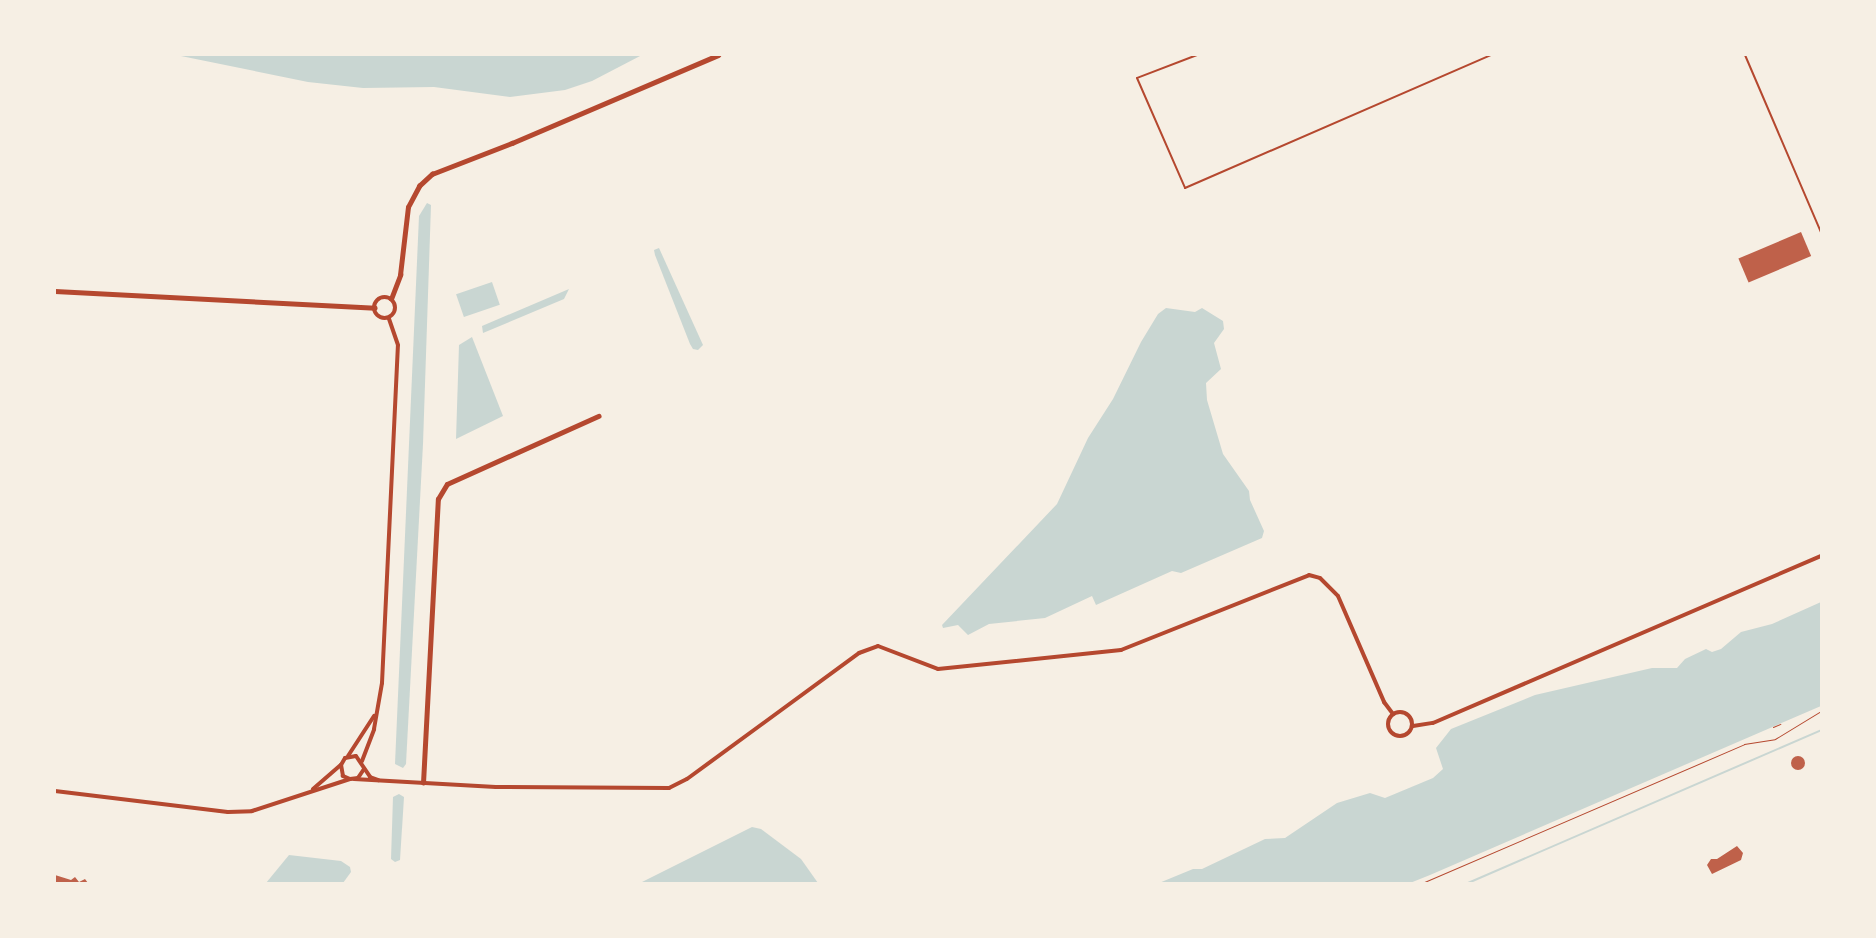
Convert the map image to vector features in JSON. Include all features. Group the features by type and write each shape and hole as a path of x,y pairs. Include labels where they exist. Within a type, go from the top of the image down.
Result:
{"street":[{"path":"389,319 396,308 391,299 400,275 406,212 417,189 443,167 512,143 718,55"},
{"path":"55,291 374,308"},
{"path":"374,308 380,299 391,299"},
{"path":"374,308 379,317 389,319"},
{"path":"380,781 370,777 364,769 362,761 377,712 382,683 398,345 389,319"},
{"path":"424,783 438,499 447,484 598,416"},
{"path":"1413,726 1405,712 1393,714 1388,722 1389,729 1395,735 1408,732 1413,726 1432,723 1821,556"},
{"path":"55,791 228,812 252,811 274,806 311,790 352,780 628,790 669,788 687,780 859,653 878,646 938,669 1121,650 1309,575 1320,578 1338,596 1384,702 1393,714"},
{"path":"311,790 348,756 377,712"},
{"path":"348,756 362,761"},
{"path":"340,765 343,776 352,780"},
{"path":"352,780 364,769"}],"lane":[{"path":"1197,55 1137,78 1184,188 1491,55"},
{"path":"1745,55 1821,232"}],"path":[{"path":"1422,883 1744,744 1775,739 1821,711"},
{"path":"1773,727 1780,724"}],"shaded area":[{"path":"176,55 642,55 592,81 565,90 510,97 434,87 363,88 308,82"},
{"path":"427,203 431,205 423,444 406,764 403,768 395,764 419,216"},
{"path":"659,248 703,345 698,350 693,349 690,344 655,255 654,250"},
{"path":"492,282 500,305 464,317 456,294"},
{"path":"569,289 564,299 483,333 482,326"},
{"path":"1166,308 1195,312 1202,308 1223,321 1224,329 1214,343 1221,369 1206,383 1207,400 1223,454 1249,491 1250,500 1264,531 1262,538 1181,573 1172,571 1096,605 1092,596 1045,618 989,624 968,635 958,625 943,628 942,625 1057,504 1088,438 1113,399 1141,342 1158,314"},
{"path":"472,337 503,416 456,439 459,345"},
{"path":"1821,602 1821,706 1430,875 1410,883 1159,883 1193,869 1202,869 1265,839 1285,838 1337,803 1370,793 1385,798 1433,778 1443,769 1436,748 1451,729 1535,695 1652,668 1677,668 1685,659 1706,649 1712,652 1721,649 1741,632 1772,624"},
{"path":"399,794 404,797 400,860 395,862 391,859 393,797"},
{"path":"752,827 761,829 801,859 818,883 640,883"},
{"path":"289,855 341,861 350,867 351,872 343,883 266,883"}],"building":[{"path":"1801,232 1811,256 1749,283 1738,259"},
{"path":"1795,756 1801,756 1805,763 1801,770 1795,770 1791,766 1791,760"},
{"path":"1737,846 1743,853 1741,860 1712,874 1707,865 1711,859 1717,859"},
{"path":"55,875 71,880 75,877 79,882 85,879 88,883 55,883"}],"waterway":[{"path":"1468,883 1821,730"}]}
